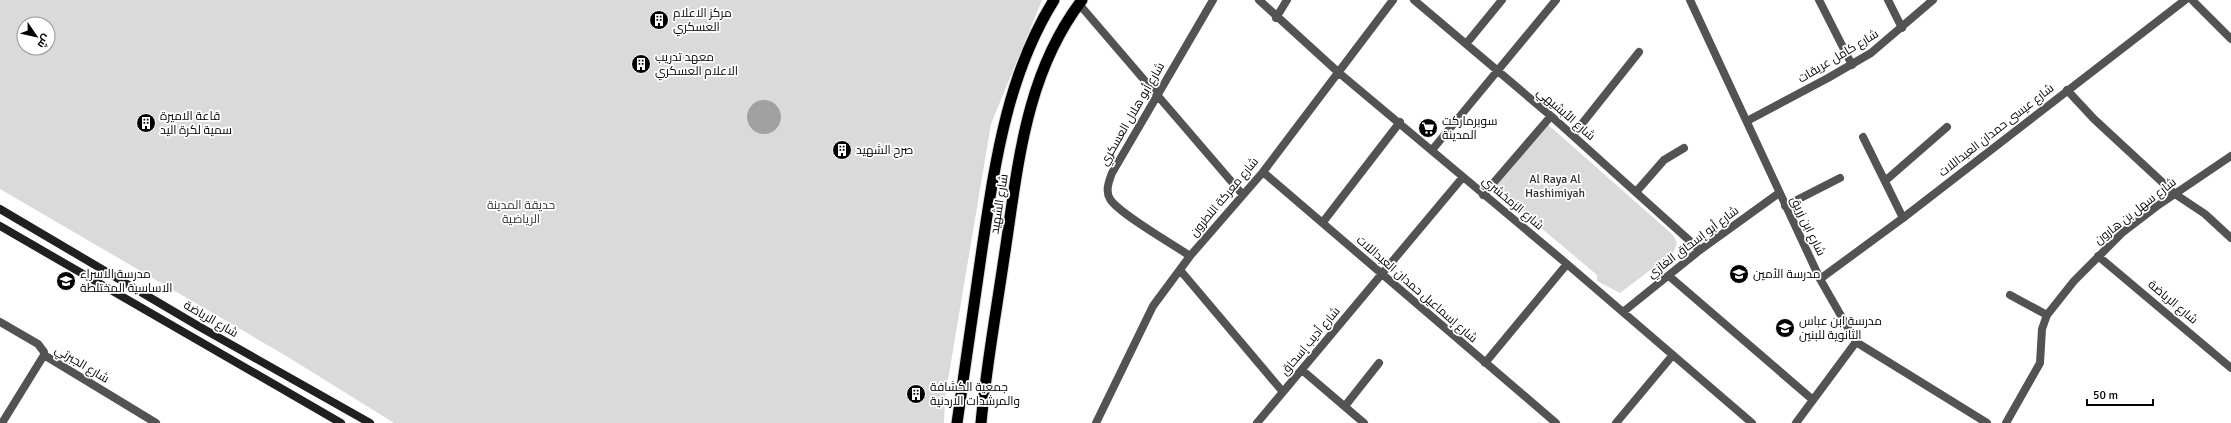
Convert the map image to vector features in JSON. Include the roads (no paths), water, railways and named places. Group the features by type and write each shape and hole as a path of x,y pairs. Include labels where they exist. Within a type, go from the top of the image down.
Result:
{"highway":[{"name":"شارع الشهيد","path":"957,423 990,200 1002,130 1016,84 1038,31 1054,0"},
{"name":"شارع الشهيد","path":"981,422 1020,149 1033,93 1053,47 1080,2"}],"main road":[{"name":"شارع الرياضة","path":"0,209 151,298 370,423"},
{"path":"1,228 341,423"},
{"path":"144,310 151,298"}],"street":[{"name":"شارع أبو هلال العسكري","path":"1190,256 1120,210 1110,199 1108,193 1112,173 1212,0"},
{"name":"شارع الزمخشري","path":"1259,0 1276,18 1338,72 1400,122 1483,195 1567,264 1672,356 1752,423"},
{"path":"1276,18 1287,0"},
{"name":"شارع معركة اللطرون","path":"1096,423 1144,322 1180,270 1190,256 1263,172 1393,0"},
{"name":"شارع الأبشيهي","path":"1414,0 1551,116 1700,250"},
{"path":"1466,44 1502,0"},
{"path":"1432,150 1556,0"},
{"name":"شارع ابن زريق","path":"1690,0 1820,279 1856,342 1987,423"},
{"path":"1820,0 1852,65"},
{"path":"1888,0 1902,28"},
{"name":"شارع كامل عريقات","path":"1747,121 1852,65 1871,53 1933,0"},
{"name":"شارع عيسى حمدان العبداللات","path":"1820,279 1903,218 2185,0"},
{"path":"2192,0 2231,39"},
{"path":"1080,2 1243,195"},
{"path":"1573,136 1639,52"},
{"path":"2067,90 2099,124 2175,194 2205,214 2231,238"},
{"path":"1483,195 1551,116"},
{"path":"1323,222 1400,122"},
{"path":"1885,182 1947,127"},
{"path":"1862,137 1903,218"},
{"path":"1636,192 1664,160 1684,148"},
{"name":"شارع سهل بن هارون","path":"2006,423 2040,363 2042,329 2046,315 2098,256 2123,232 2231,156"},
{"name":"شارع إسماعيل حمدان العبداللات","path":"1263,172 1556,423"},
{"name":"شارع أديب إسحاق","path":"1257,423 1463,177"},
{"path":"1785,206 1840,178"},
{"name":"شارع أبو إسحاق الغازي","path":"1622,312 1700,250 1779,193"},
{"name":"شارع الرياضة","path":"2098,256 2231,368"},
{"path":"1485,363 1567,264"},
{"path":"1180,270 1283,392"},
{"path":"1669,276 1813,400"},
{"path":"2010,295 2046,315"},
{"path":"0,322 38,344 44,352 44,355"},
{"path":"1796,423 1856,342"},
{"name":"شارع الجبرتي","path":"2,423 44,355 156,423"},
{"path":"1616,423 1672,356"},
{"path":"1345,406 1379,362"},
{"path":"1302,370 1364,423"}],"place":[{"name":"مركز الاعلام العسكري","path":"659,20"},
{"name":"معهد تدريب الاعلام العسكري","path":"641,64"},
{"name":"قاعة الاميرة سمية لكرة اليد","path":"146,123"},
{"name":"سوبرماركت المدينة","path":"1428,128"},
{"name":"صرح الشهيد","path":"842,150"},
{"name":"مدرسة الأمين","path":"1739,274"},
{"name":"مدرسة الاسراء الاساسية المختلطة","path":"66,281"},
{"name":"مدرسة ابن عباس الثانوية للبنين","path":"1785,328"},
{"name":"جمعية الكشافة والمرشدات الاردنية","path":"916,394"}],"park label":[{"name":"Al Raya Al Hashimiyah","path":"1555,186"},
{"name":"حديقة المدينة الرياضية","path":"521,212"}]}
